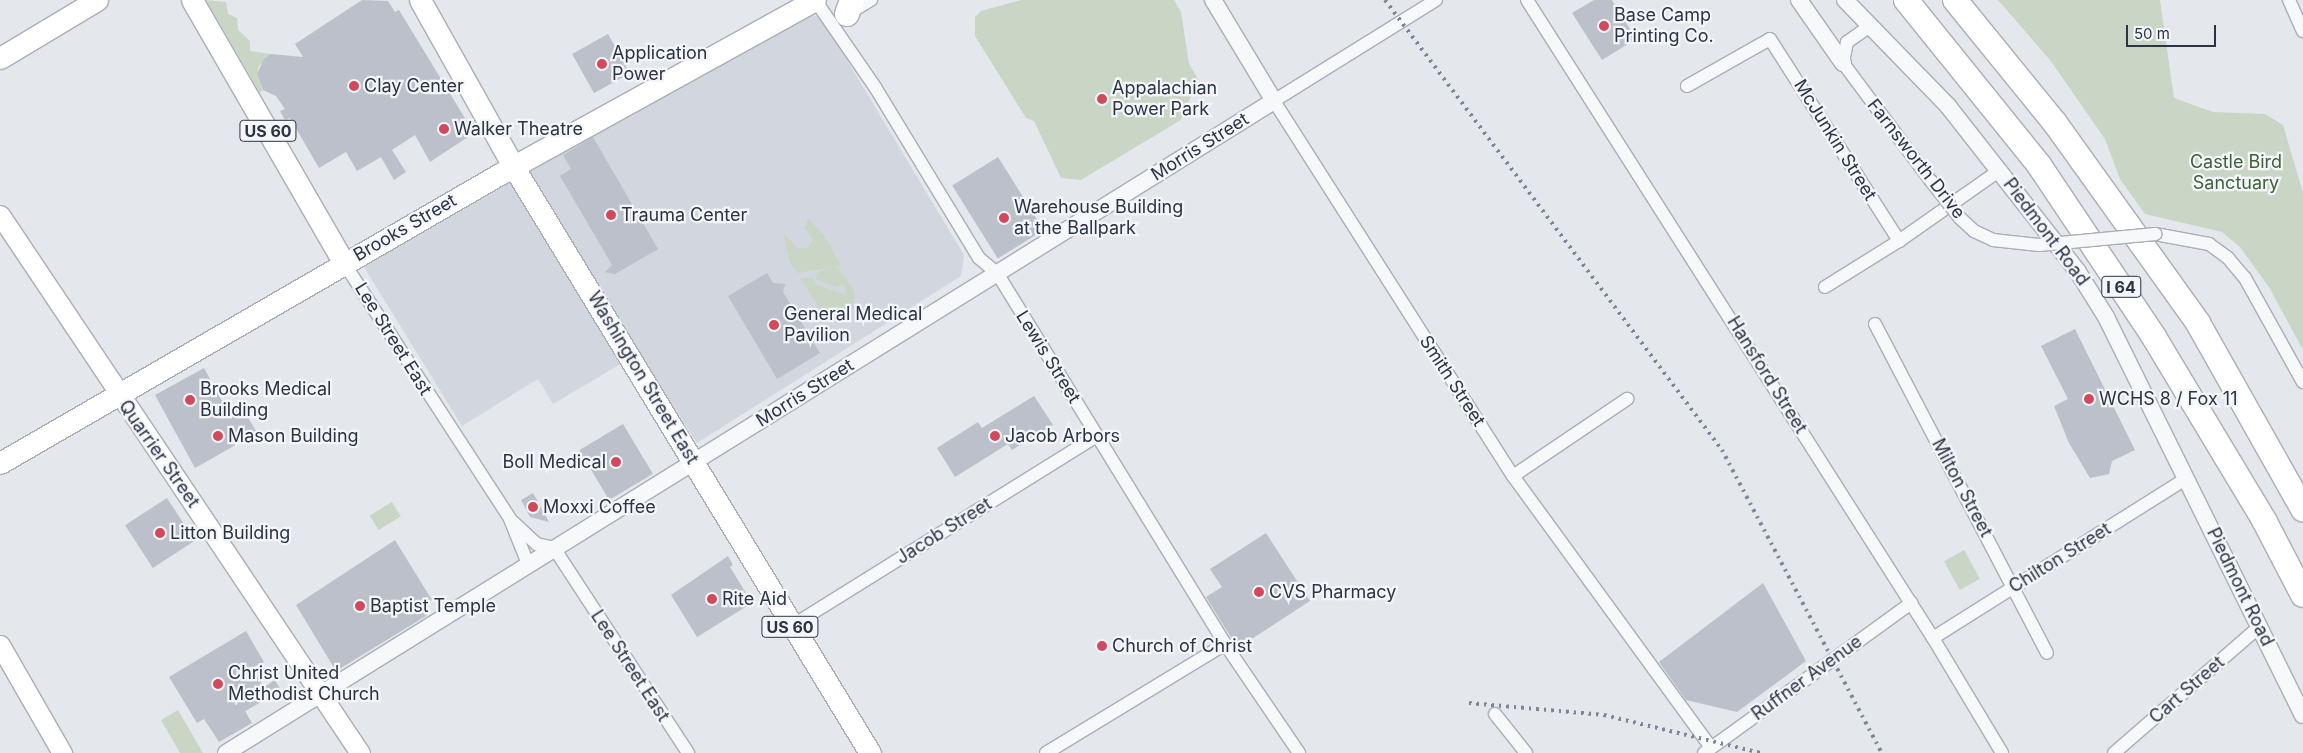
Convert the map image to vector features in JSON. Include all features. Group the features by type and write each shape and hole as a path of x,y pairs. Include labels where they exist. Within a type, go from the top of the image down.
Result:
{"highway":[{"name":"I 64","path":"1906,0 2040,164 2159,346 2265,522 2303,596"},
{"name":"I 64","path":"1955,0 2054,123 2198,323 2303,509"}],"main road":[{"path":"0,58 97,0"},
{"name":"Lee Street East","path":"192,0 344,263"},
{"name":"Washington Street East","path":"420,0 513,166 694,461 790,627 870,753"},
{"name":"Brooks Street","path":"0,463 513,166 815,0"},
{"name":"Quarrier Street","path":"0,214 118,394 323,692 360,753"},
{"path":"0,645 62,753"}],"street":[{"name":"Lewis Street","path":"815,0 844,40 979,258 997,273 1225,644 1299,753"},
{"path":"844,40 849,7 871,0"},
{"name":"Smith Street","path":"1213,0 1274,101 1512,476 1708,750"},
{"name":"Morris Street","path":"226,753 1436,0"},
{"name":"Hansford Street","path":"1528,0 1911,603 2002,753"},
{"path":"1799,0 1843,63"},
{"name":"Piedmont Road","path":"1845,0 1948,106 2054,237 2106,317 2303,715"},
{"path":"2289,0 2303,31"},
{"path":"1843,63 1847,42 1870,26"},
{"name":"McJunkin Street","path":"1688,86 1770,39 1899,241"},
{"name":"Farnsworth Drive","path":"1843,63 1930,181 1960,218 1993,240 2039,245 2155,234 2209,244 2228,258 2245,278 2303,382"},
{"path":"1825,287 1899,241 2000,170"},
{"name":"Lee Street East","path":"344,263 510,519 528,564"},
{"name":"Milton Street","path":"1875,324 2047,653"},
{"path":"1512,476 1627,399"},
{"name":"Jacob Street","path":"790,627 1098,436"},
{"name":"Chilton Street","path":"1933,638 2187,478"},
{"name":"Lee Street East","path":"510,519 537,544 554,548 688,753"},
{"name":"Ruffner Avenue","path":"1708,750 1911,603"},
{"name":"Cart Street","path":"2114,753 2259,627"},
{"path":"1046,753 1225,644"},
{"path":"1495,714 1526,753"}],"shaded area":[{"path":"802,14 821,17 964,255 961,276 697,443 639,353 553,404 538,379 462,426 364,267"}],"green space":[{"path":"206,0 226,2 228,14 237,18 238,30 250,41 250,51 272,54 259,66 257,75 263,90 260,93"},
{"name":"Appalachian Power Park","path":"1021,0 1174,0 1181,12 1189,64 1198,79 1181,120 1081,180 1061,178 1034,121 1026,118 975,36 975,17 981,11"},
{"name":"Castle Bird Sanctuary","path":"1998,0 2160,0 2174,98 2213,112 2265,114 2283,125 2303,193 2303,350 2270,289 2240,247 2222,232 2145,214 2120,179 2105,139 2050,60"},
{"path":"808,218 825,237 841,266 797,273 789,261 784,234 797,248 808,248 813,240 805,228"},
{"path":"832,267 839,269 855,292 853,306 842,315 822,312 800,278 813,278 817,285 846,295 844,285 835,287 816,279 817,273"},
{"path":"392,502 401,517 378,530 370,515"},
{"path":"1964,550 1980,579 1960,590 1944,561"},
{"path":"178,710 203,753 180,753 161,720"}],"building":[{"name":"Clay Center","path":"362,0 388,1 395,12 399,10 474,133 430,162 415,135 392,150 406,172 394,180 381,157 357,171 346,152 319,168 290,118 285,120 280,111 285,109 276,96 263,90 257,74 264,59 271,54 303,57 295,44"},
{"name":"Base Camp Printing Co.","path":"1594,0 1612,0 1636,39 1602,60 1572,13"},
{"name":"Application Power","path":"608,34 630,73 594,93 572,54"},
{"name":"Trauma Center","path":"593,137 658,249 615,274 605,272 612,265 560,176 571,169 563,155"},
{"name":"Warehouse Building at the Ballpark","path":"998,157 1044,230 998,259 952,186"},
{"name":"General Medical Pavilion","path":"767,273 773,283 785,284 783,292 820,353 777,379 728,296"},
{"name":"WCHS 8 / Fox 11","path":"2075,329 2135,450 2112,461 2109,474 2090,478 2069,443 2054,406 2068,399 2041,346"},
{"path":"204,368 228,412 241,405 257,433 195,468 155,395"},
{"name":"Jacob Arbors","path":"1034,396 1053,425 1012,450 1008,444 955,477 937,448 978,422 982,428"},
{"name":"Boll Medical","path":"623,424 653,474 609,500 579,450"},
{"name":"Moxxi Coffee","path":"533,493 549,522 530,517 521,500"},
{"name":"Litton Building","path":"167,498 195,541 153,568 125,525"},
{"name":"CVS Pharmacy","path":"1266,533 1310,601 1244,644 1241,640 1235,644 1206,597 1222,587 1210,569"},
{"name":"Baptist Temple","path":"395,540 432,600 420,608 426,616 336,671 296,605"},
{"name":"Rite Aid","path":"728,556 733,565 730,567 752,603 697,637 671,595"},
{"path":"1763,583 1806,661 1737,712 1686,700 1659,662"},
{"name":"Christ United Methodist Church","path":"246,631 264,662 252,668 264,687 275,680 281,691 245,711 252,723 219,742 204,719 197,723 169,677"}],"railway":[{"path":"1385,0 1722,450 1882,753"},
{"path":"1469,703 1604,715 1761,753"}],"place":[{"name":"Base Camp Printing Co.","path":"1604,26"},
{"name":"Application Power","path":"602,64"},
{"name":"Clay Center","path":"354,86"},
{"name":"Appalachian Power Park","path":"1102,99"},
{"name":"Walker Theatre","path":"444,129"},
{"name":"Trauma Center","path":"611,215"},
{"name":"Warehouse Building at the Ballpark","path":"1004,218"},
{"name":"General Medical Pavilion","path":"774,325"},
{"name":"WCHS 8 / Fox 11","path":"2089,399"},
{"name":"Brooks Medical Building","path":"190,400"},
{"name":"Mason Building","path":"218,436"},
{"name":"Jacob Arbors","path":"995,436"},
{"name":"Boll Medical","path":"616,462"},
{"name":"Moxxi Coffee","path":"533,507"},
{"name":"Litton Building","path":"160,533"},
{"name":"CVS Pharmacy","path":"1259,592"},
{"name":"Rite Aid","path":"712,599"},
{"name":"Baptist Temple","path":"360,606"},
{"name":"Church of Christ","path":"1102,646"},
{"name":"Christ United Methodist Church","path":"218,684"}]}
